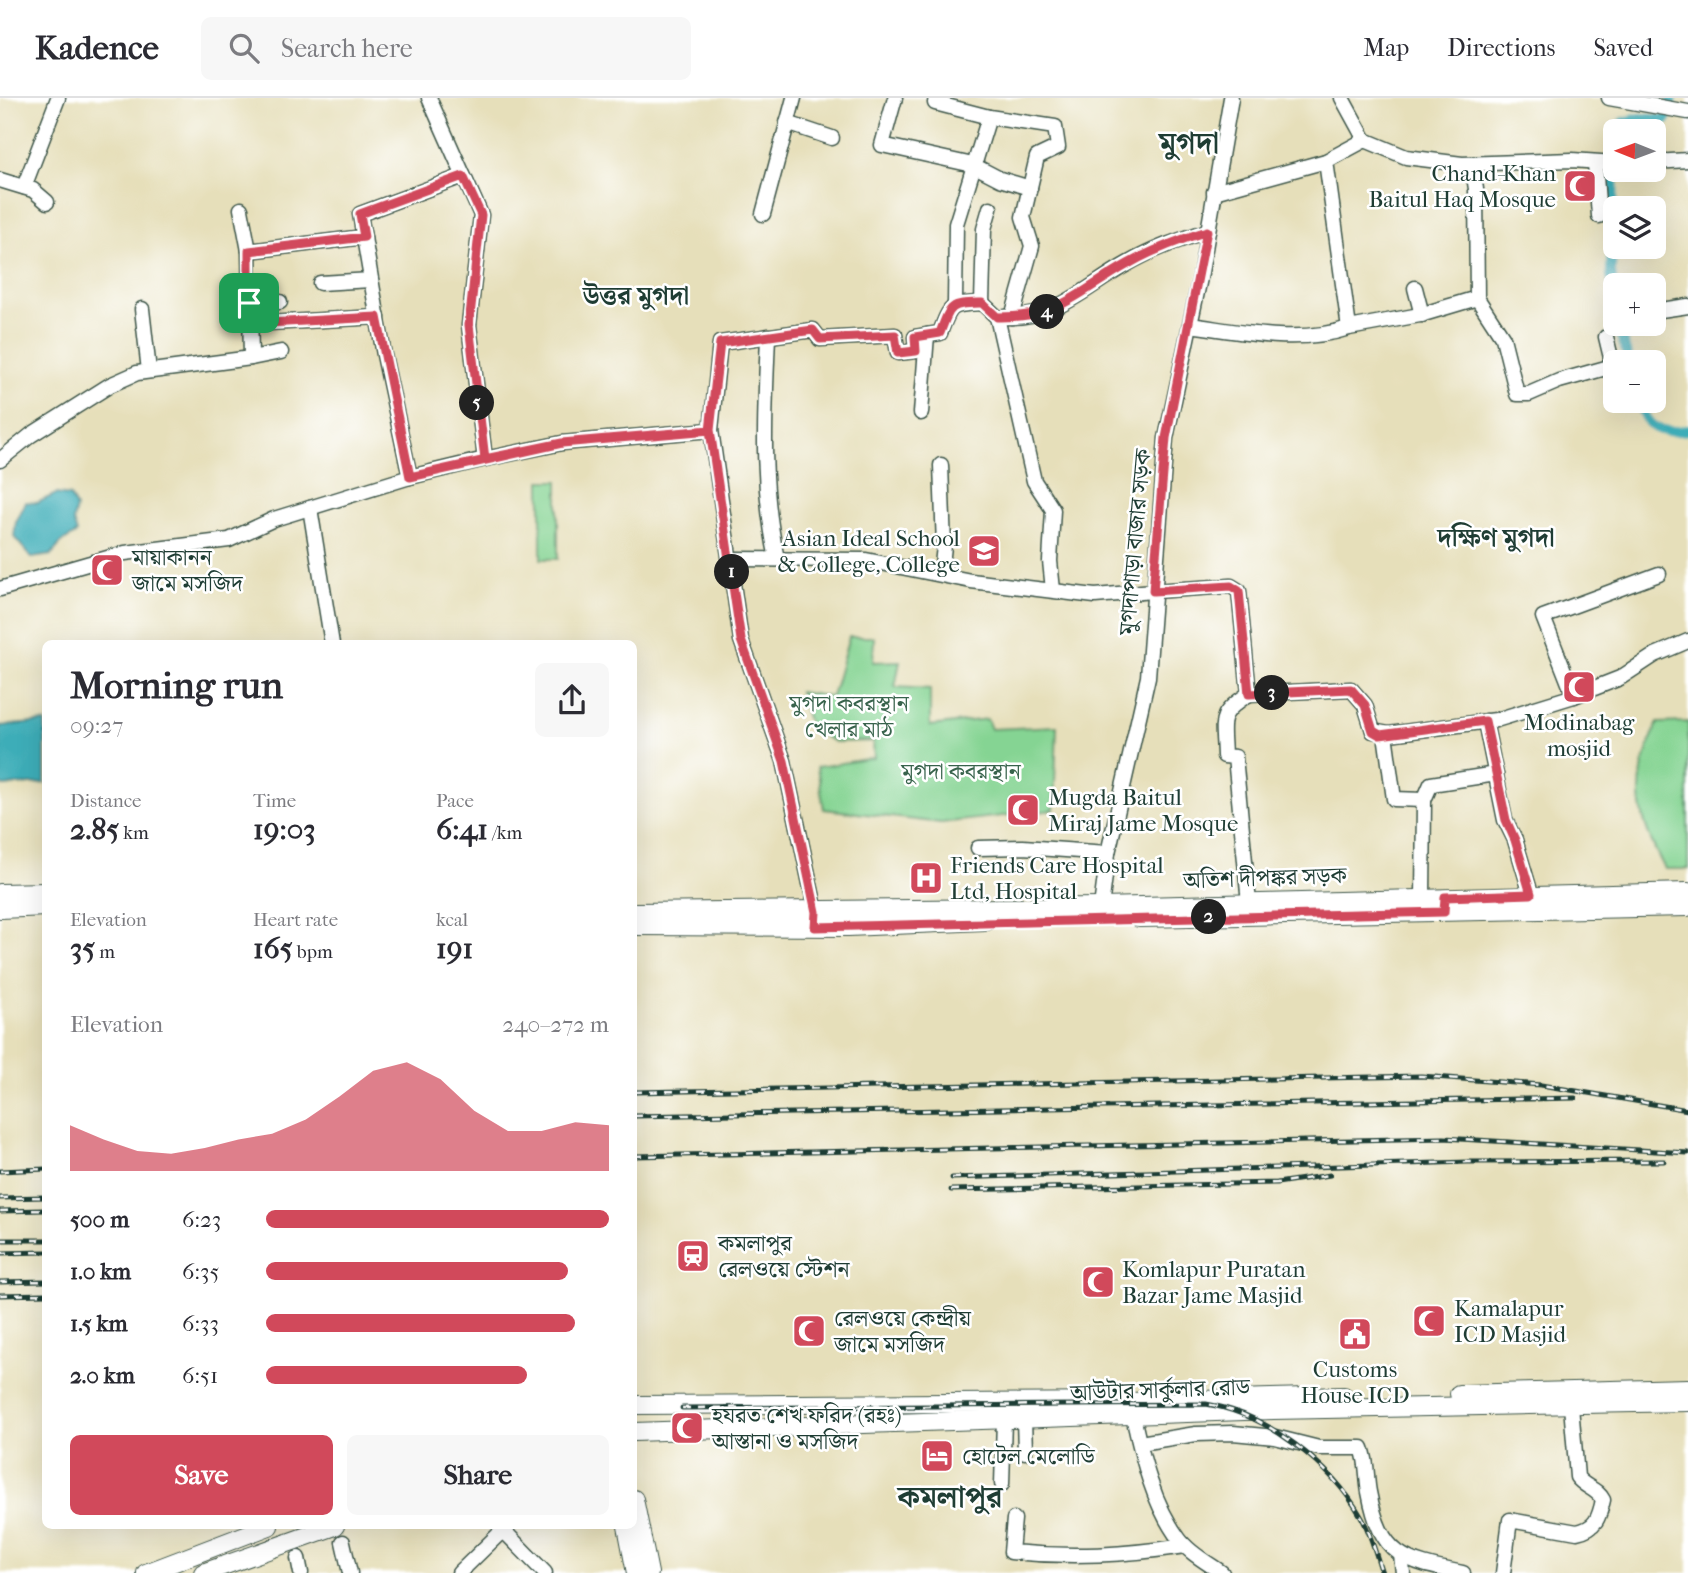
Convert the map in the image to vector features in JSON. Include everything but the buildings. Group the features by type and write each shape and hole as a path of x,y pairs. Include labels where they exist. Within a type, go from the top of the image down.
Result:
{"main road":[{"path":"0,893 42,892"},
{"name":"অতিশ দীপঙ্কর সড়ক","path":"637,926 1423,897 1444,904 1531,894 1688,892"},
{"name":"অতিশ দীপঙ্কর সড়ক","path":"637,912 816,919 1444,904 1688,907"},
{"path":"0,909 42,906"},
{"name":"আউটার সার্কুলার রোড","path":"637,1405 1139,1401 1688,1388"},
{"name":"আউটার সার্কুলার রোড","path":"637,1432 1463,1405 1571,1406 1688,1402"},
{"path":"637,1514 649,1573"},
{"path":"146,1573 260,1529"},
{"path":"627,1529 636,1573"},
{"path":"203,1573 338,1534"}],"street":[{"path":"24,187 58,98"},
{"path":"429,98 481,215 469,325 485,459"},
{"path":"763,214 794,98"},
{"path":"895,98 882,145 973,165 1000,179 1030,188"},
{"path":"936,98 935,103 989,117 1055,127 1058,147 1037,157 1023,217 1032,246 1013,317"},
{"name":"মুগদাপাড়া বাজার সড়ক","path":"1101,907 1108,853 1148,677 1166,438 1190,325 1231,98"},
{"path":"1342,98 1365,139 1406,157 1472,164 1572,160 1603,163"},
{"path":"1609,98 1688,112"},
{"path":"955,304 956,224 989,117"},
{"path":"787,123 832,138"},
{"path":"1214,192 1326,161 1365,139"},
{"path":"1666,161 1688,160"},
{"path":"1326,161 1349,328"},
{"path":"1597,163 1599,216"},
{"path":"1472,164 1476,189 1477,298 1503,338 1517,394 1529,394 1559,381 1613,366 1606,337"},
{"path":"410,477 377,317 360,214 463,176"},
{"path":"0,180 24,187 47,202"},
{"path":"982,303 984,229 990,208"},
{"path":"241,209 249,251 251,358"},
{"path":"997,317 1038,315 1062,306 1086,288 1166,243 1207,231"},
{"path":"249,251 364,237"},
{"path":"320,283 372,280"},
{"path":"1415,288 1422,315"},
{"path":"1190,325 1277,337 1316,336 1422,315 1477,298"},
{"path":"249,303 280,302"},
{"path":"816,919 784,761 741,640 710,430 720,343 813,330 820,339 895,335 898,353 916,351 915,337 940,333 948,309 955,304 982,303 997,317 1034,481 1053,510 1050,575 1053,590"},
{"path":"1666,309 1688,306"},
{"path":"142,309 149,371"},
{"path":"250,324 377,317"},
{"path":"921,413 927,335"},
{"path":"768,336 763,460 768,515 777,559"},
{"path":"0,460 31,435 110,385 149,371 281,352"},
{"path":"0,589 125,553 229,540 274,519 410,477 485,459 562,443 710,430"},
{"path":"941,465 944,546 942,575"},
{"path":"310,508 331,640"},
{"path":"730,559 866,560 942,575 1095,596 1231,586 1239,591 1249,694"},
{"path":"1574,696 1543,617 1659,574"},
{"path":"1248,903 1235,757 1224,756 1223,719 1225,711 1249,694 1351,689 1365,705 1373,731 1385,734 1485,721 1574,696 1620,678 1655,655 1688,641"},
{"path":"1485,721 1506,820 1515,840 1531,894"},
{"path":"1385,734 1394,799 1424,800"},
{"path":"1423,897 1424,800 1431,784 1496,774"},
{"path":"978,848 1023,847 1108,853"},
{"path":"1503,1573 1510,1520 1577,1532 1588,1530 1597,1522 1603,1500 1599,1492 1581,1483 1577,1477 1571,1406"},
{"path":"1133,1416 1156,1496 1185,1546 1222,1573"},
{"path":"1024,1419 1025,1452"},
{"path":"1002,1484 1004,1420"},
{"path":"1140,1443 1196,1434 1233,1433 1275,1437 1320,1448 1362,1448 1376,1522 1386,1544 1401,1555 1463,1573"},
{"path":"1014,1520 1011,1552 1068,1558 1132,1554 1185,1546"},
{"path":"459,1573 499,1534 506,1533 545,1573"},
{"path":"338,1534 350,1573"},
{"path":"1401,1555 1403,1573"},
{"path":"298,1558 301,1573"}],"green space":[{"path":"541,481 558,481 558,559 541,559"},
{"name":"মুগদা কবরস্থান","path":"849,637 874,637 873,662 900,661 895,687 930,689 930,726 987,719 991,729 1057,726 1054,810 941,823 824,809 817,767 874,758 873,741 835,742 811,730 799,692 832,697"},
{"path":"1688,722 1688,869 1665,869 1642,814 1640,780 1649,744 1658,723"}],"water":[{"path":"56,494 70,496 76,507 73,521 77,533 62,542 51,555 32,558 14,537 16,522 26,502 37,503"},
{"path":"42,722 42,783 3,786 0,783 0,726"}],"waterway":[{"path":"1666,120 1673,98"},
{"path":"1636,119 1653,119"},
{"path":"1611,273 1614,182"},
{"path":"1621,336 1626,350"},
{"path":"1643,413 1656,428 1670,431 1688,430"}],"railway":[{"path":"637,1092 1421,1076 1541,1085 1688,1110"},
{"path":"637,1116 1575,1098"},
{"path":"637,1156 1444,1138 1688,1153"},
{"path":"952,1178 1468,1162 1664,1161"},
{"path":"0,1171 42,1169"},
{"path":"951,1190 1277,1183 1330,1175"},
{"path":"0,1198 42,1197"},
{"path":"0,1211 42,1210"},
{"path":"0,1240 42,1240"},
{"path":"0,1253 42,1252"},
{"path":"0,1282 42,1281"},
{"path":"0,1295 42,1294"},
{"path":"682,1408 1206,1404 1229,1409 1274,1430 1295,1444 1333,1479 1362,1518 1382,1573"}],"place":[{"name":"Chand-Khan Baitul Haq Mosque","path":"1580,186"},
{"name":"Asian Ideal School & College, College","path":"984,551"},
{"name":"মায়াকানন জামে মসজিদ","path":"107,570"},
{"name":"Modinabag mosjid","path":"1579,687"},
{"name":"Mugda Baitul Miraj Jame Mosque","path":"1023,810"},
{"name":"Friends Care Hospital Ltd, Hospital","path":"926,878"},
{"name":"কমলাপুর রেলওয়ে স্টেশন","path":"693,1256"},
{"name":"Komlapur Puratan Bazar Jame Masjid","path":"1098,1282"},
{"name":"Kamalapur ICD Masjid","path":"1429,1321"},
{"name":"রেলওয়ে কেন্দ্রীয় জামে মসজিদ","path":"809,1331"},
{"name":"Customs House ICD","path":"1355,1334"},
{"name":"হযরত শেখ ফরিদ (রহঃ) আস্তানা ও মসজিদ","path":"687,1428"},
{"name":"হোটেল মেলোডি","path":"937,1456"}],"district":[{"name":"মুগদা","path":"1189,143"},
{"name":"উত্তর মুগদা","path":"636,295"},
{"name":"দক্ষিণ মুগদা","path":"1496,537"},
{"name":"কমলাপুর","path":"950,1497"}],"route":[{"path":"249,303 249,251 364,237 360,214 463,176 481,215 469,325 485,459 562,443 636,436 710,430 720,343 813,330 820,339 895,335 898,353 916,351 915,337 940,333 948,309 955,304 982,303 997,317 1038,315 1062,306 1086,288 1166,243 1207,231 1200,278 1166,438 1153,591 1231,586 1239,591 1250,682 1249,694 1315,692 1338,687 1351,689 1359,694 1373,731 1380,735 1485,721 1506,820 1515,840 1531,894 1445,897 1444,912 815,927 816,912 784,761 741,640 710,430 562,443 410,477 377,317 250,324 249,303"}],"park label":[{"name":"মুগদা কবরস্থান খেলার মাঠ","path":"849,716"}]}
